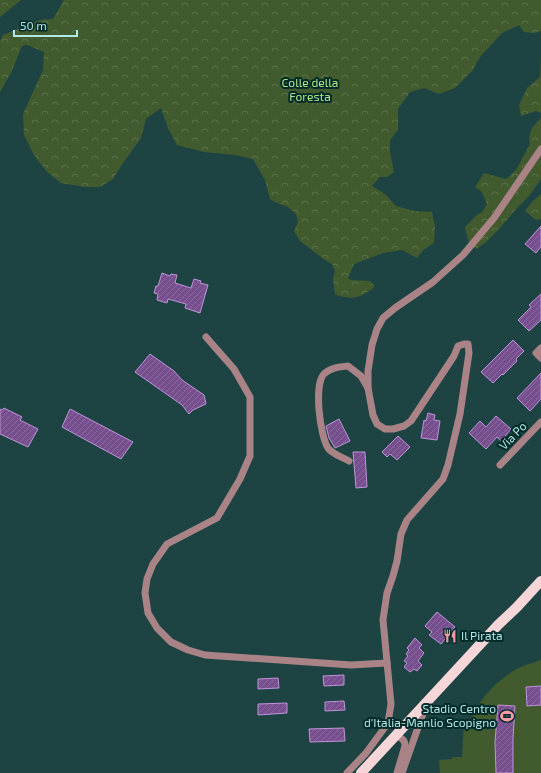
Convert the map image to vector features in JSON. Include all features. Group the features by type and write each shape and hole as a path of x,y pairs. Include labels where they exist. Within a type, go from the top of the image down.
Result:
{"main road":[{"path":"361,773 498,625 541,581"}],"street":[{"path":"347,773 366,753 388,723 391,704 383,620 387,593 397,561 401,534 407,520 443,479 448,466 460,414 469,353 468,344 458,346 454,356 411,421 404,426 393,429 384,429 377,424 373,415 368,388 368,370 372,345 377,329 384,318 395,308 433,282 463,255 494,218 541,149"},
{"path":"206,337 234,369 250,397 250,456 240,479 217,518 167,544 153,564 147,579 145,593 148,613 157,628 171,642 188,650 205,655 351,665 387,663"},
{"path":"541,348 536,353 541,358"},
{"path":"349,461 336,455 328,449 324,441 318,403 318,392 321,379 324,373 335,367 348,366 361,376 368,388"},
{"name":"Via Po","path":"500,464 541,422"},
{"path":"402,773 426,703"},
{"path":"396,736 403,739 406,746 397,773"}],"green space":[{"path":"0,0 21,0 0,17"},
{"name":"Colle della Foresta","path":"64,0 541,0 541,31 535,33 524,32 519,25 502,33 480,57 472,71 455,88 439,94 424,88 410,92 398,109 398,130 390,140 390,152 394,172 387,177 380,177 372,186 385,194 396,206 415,211 432,212 435,227 434,243 423,250 417,258 402,250 383,253 354,264 348,278 351,280 370,281 375,286 361,296 349,298 335,294 333,279 335,271 332,264 300,241 294,231 298,222 296,214 288,207 270,199 265,180 253,159 235,155 204,152 177,145 168,128 161,108 146,119 141,138 113,179 100,187 86,187 61,183 47,172 34,155 24,135 23,114 43,70 44,52 27,45 22,46 11,73 0,92 0,41 3,35 40,20 53,19"},
{"path":"541,55 541,113 536,111 521,116 519,105 527,88 540,77"},
{"path":"541,118 541,179 529,196 499,229 486,242 476,249 469,243 465,227 482,212 487,204 482,192 475,187 484,173 506,179 516,170 530,144 529,137 532,128"},
{"path":"541,194 541,219 536,220 525,211"},
{"name":"Stadio Centro d'Italia-Manlio Scopigno","path":"541,660 541,773 440,773 439,760 462,757 464,720 471,721 479,704 492,688 515,670"}],"building":[{"path":"541,226 541,247 536,253 525,244"},
{"path":"162,273 170,276 171,274 177,275 175,283 191,288 194,279 201,281 200,283 208,285 200,313 185,308 186,304 168,299 167,303 157,300 158,294 154,293"},
{"path":"541,294 541,320 529,331 518,320 531,307 529,305"},
{"path":"513,340 524,351 516,359 517,361 493,383 481,372"},
{"path":"150,354 174,371 182,380 204,395 206,404 193,410 189,414 182,405 135,372"},
{"path":"541,373 541,399 530,411 517,398"},
{"path":"4,408 22,417 20,420 38,429 28,447 0,434 0,409 2,410"},
{"path":"70,409 133,442 121,459 62,427"},
{"path":"428,413 435,415 434,420 440,421 437,440 421,438 424,420 426,421"},
{"path":"496,416 511,429 501,441 497,437 486,449 469,433 480,421 486,427"},
{"path":"339,419 350,441 335,448 329,438 326,426"},
{"path":"398,436 410,447 397,460 390,454 387,457 382,452"},
{"path":"353,452 365,452 367,487 356,488"},
{"path":"437,612 455,627 441,644 429,635 432,632 425,626"},
{"path":"415,638 422,645 419,648 424,653 418,661 422,665 417,671 414,669 410,672 404,667 407,663 404,661 408,656 406,654 409,650 407,648"},
{"path":"344,675 344,685 324,686 323,676"},
{"path":"278,678 279,688 258,689 258,679"},
{"path":"541,686 541,705 527,706 526,687"},
{"path":"344,701 345,710 325,711 325,702"},
{"path":"287,703 287,713 258,715 258,704"},
{"path":"498,705 515,706 513,773 496,773 495,742"},
{"path":"344,728 345,741 310,742 309,729"}],"place":[{"name":"Il Pirata","path":"450,636"},
{"name":"Stadio Centro d'Italia-Manlio Scopigno","path":"507,716"}]}
